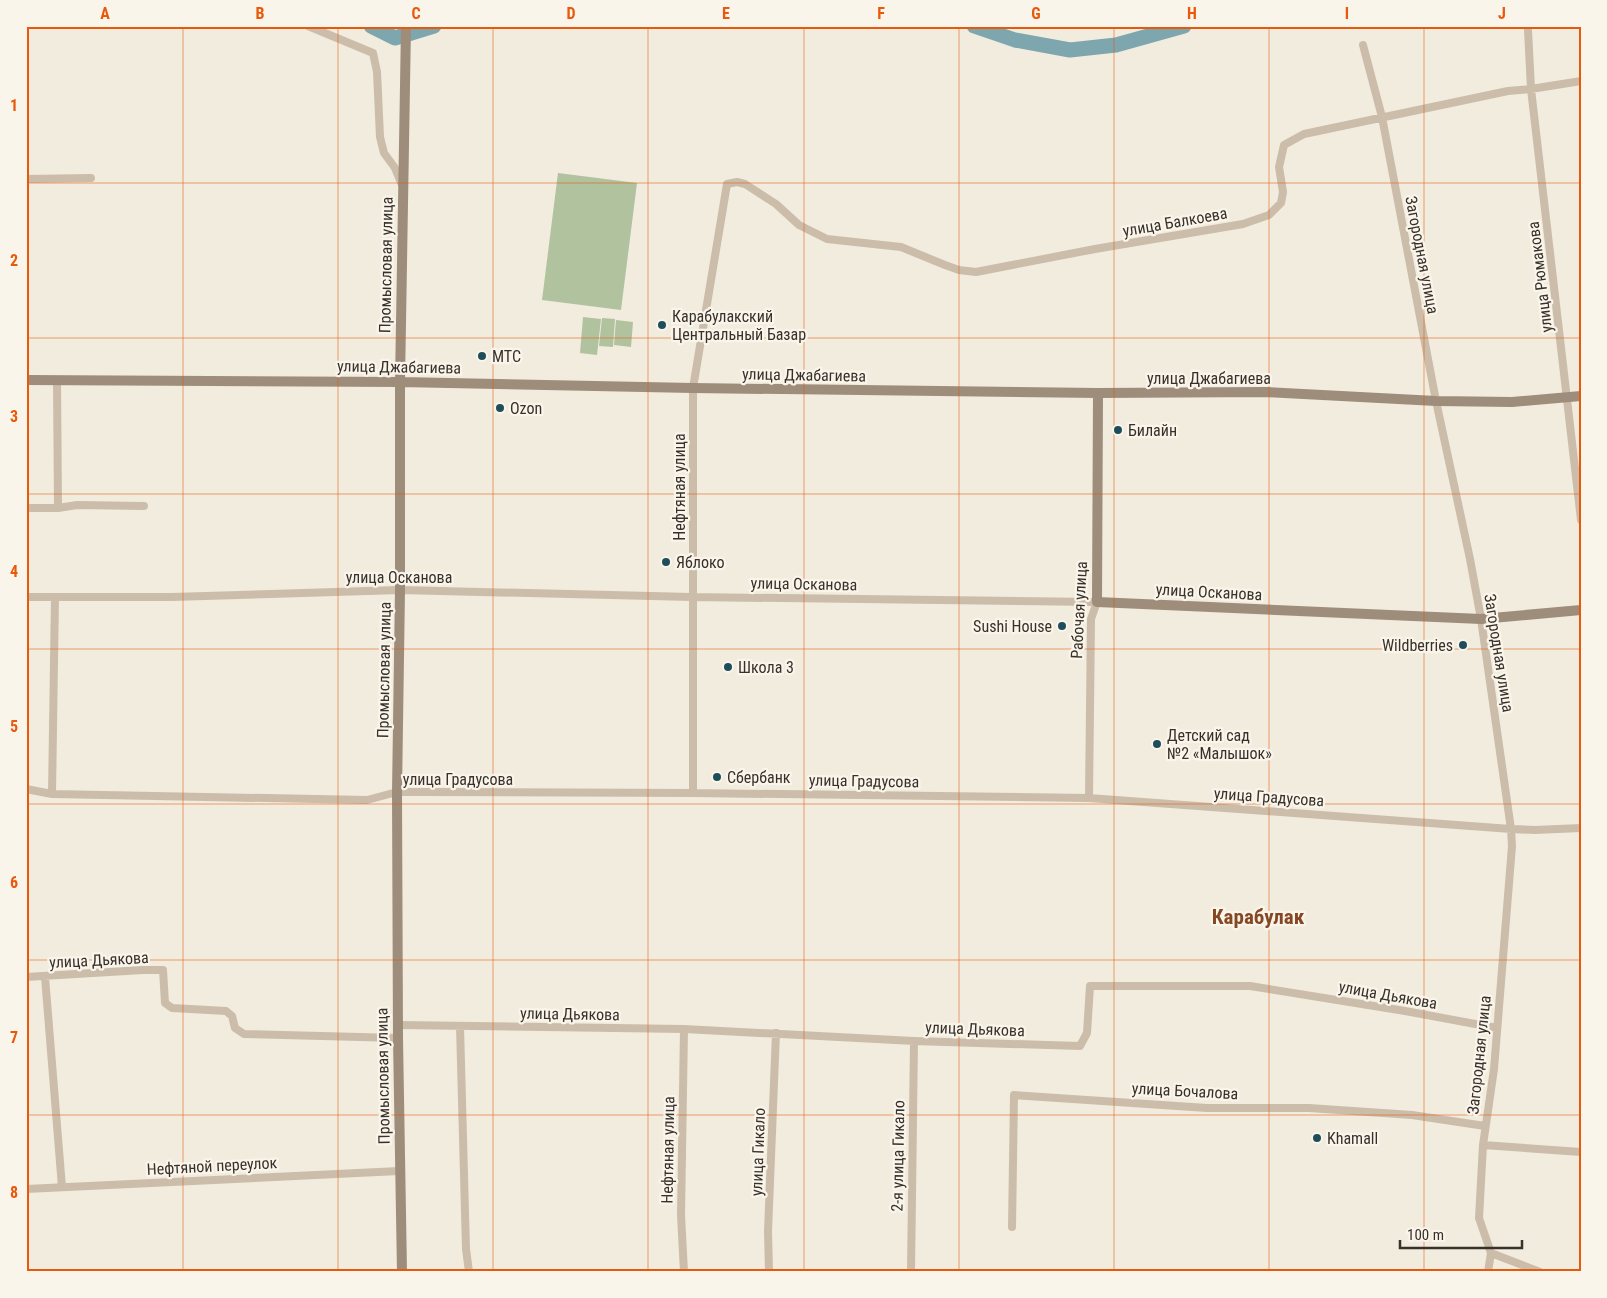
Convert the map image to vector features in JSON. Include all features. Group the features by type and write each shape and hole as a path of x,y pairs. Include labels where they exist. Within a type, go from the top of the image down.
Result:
{"main road":[{"name":"Промысловая улица","path":"402,1272 399,1171 397,792 402,186 406,26"},
{"name":"улица Джабагиева","path":"26,380 400,382 1098,393 1265,392 1436,401 1512,402 1581,396"},
{"name":"Рабочая улица","path":"1098,393 1098,602"},
{"name":"улица Осканова","path":"1098,602 1481,619 1581,610"}],"street":[{"path":"308,26 372,52 377,72 380,137 384,154 395,168 402,186"},
{"name":"улица Рюмакова","path":"1528,30 1531,89 1581,520"},
{"name":"Загородная улица","path":"1363,44 1382,117 1436,401 1481,619 1511,829 1512,846 1494,1069 1483,1145 1479,1218 1491,1253 1488,1272"},
{"name":"улица Балкоева","path":"728,184 737,182 745,184 776,204 799,225 827,239 901,246 959,270 976,272 1095,249 1243,224 1269,215 1281,203 1284,192 1279,167 1284,145 1304,134 1508,91 1581,81"},
{"path":"26,179 91,178"},
{"name":"Нефтяная улица","path":"693,793 693,388 728,184"},
{"path":"57,380 58,508"},
{"path":"26,508 58,508 77,505 144,506"},
{"name":"улица Осканова","path":"26,597 172,597 400,590 692,597 1098,602"},
{"path":"52,794 55,597"},
{"name":"Рабочая улица","path":"1089,798 1091,619 1098,602"},
{"name":"улица Градусова","path":"26,790 52,794 367,800 397,792 693,793 1089,798 1511,829 1581,828"},
{"name":"улица Дьякова","path":"26,977 164,970 165,1003 172,1008 226,1011 232,1016 235,1028 244,1034 398,1038"},
{"path":"45,977 62,1187"},
{"name":"улица Дьякова","path":"398,1025 684,1029 914,1041 1080,1046 1087,1034 1090,986 1250,986 1406,1011 1497,1028"},
{"path":"460,1026 466,1250 469,1272"},
{"name":"Нефтяная улица","path":"684,1029 681,1215 684,1272"},
{"name":"улица Гикало","path":"769,1272 768,1231 776,1034"},
{"name":"2-я улица Гикало","path":"910,1272 914,1041"},
{"name":"улица Бочалова","path":"1012,1227 1014,1095 1207,1108 1309,1108 1412,1114 1485,1126"},
{"path":"1483,1145 1581,1152"},
{"name":"Нефтяной переулок","path":"26,1189 399,1171"},
{"path":"1491,1253 1540,1272"}],"green space":[{"path":"558,173 637,183 621,310 542,300"},
{"path":"583,317 601,319 597,355 580,353"},
{"path":"602,318 615,319 613,347 599,346"},
{"path":"616,320 633,322 631,347 614,345"}],"waterway":[{"path":"371,26 395,38 434,26"},
{"path":"974,26 1015,40 1070,50 1116,45 1184,26"}],"place":[{"name":"Карабулакский Центральный Базар","path":"662,325"},
{"name":"МТС","path":"482,356"},
{"name":"Ozon","path":"500,408"},
{"name":"Билайн","path":"1118,430"},
{"name":"Яблоко","path":"666,562"},
{"name":"Sushi House","path":"1062,626"},
{"name":"Wildberries","path":"1463,645"},
{"name":"Школа 3","path":"728,667"},
{"name":"Детский сад №2 «Малышок»","path":"1157,744"},
{"name":"Сбербанк","path":"717,777"},
{"name":"Khamall","path":"1317,1138"}],"district":[{"name":"Карабулак","path":"1258,917"}]}
